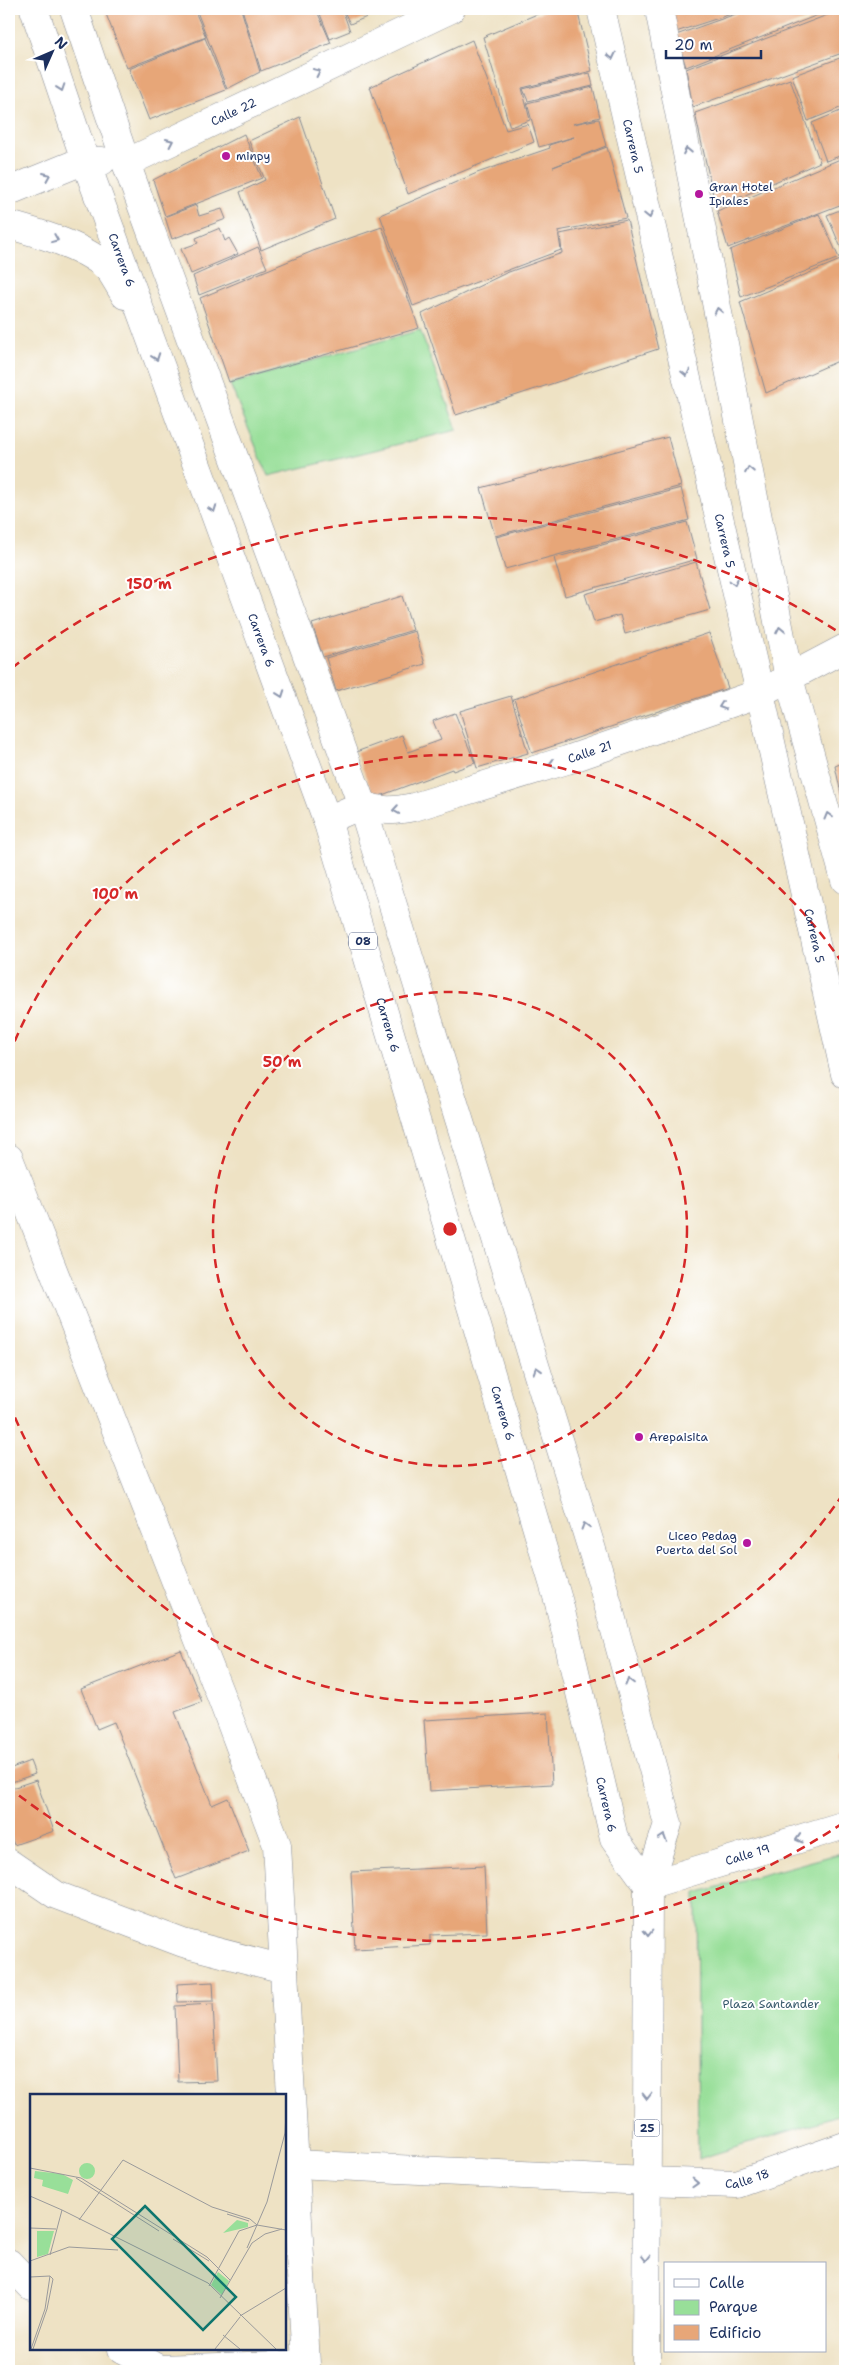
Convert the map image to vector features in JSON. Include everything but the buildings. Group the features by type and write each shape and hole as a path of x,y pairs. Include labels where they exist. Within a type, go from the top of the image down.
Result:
{"main road":[{"name":"Carrera 6","path":"34,9 85,160 147,332 327,820 559,1603 614,1838 648,1885"},
{"path":"74,9 126,162 362,805 598,1569 668,1824 648,1885"},
{"name":"Calle 22","path":"9,191 85,160 126,162 451,9"},
{"name":"Carrera 5","path":"601,9 760,693 845,1074"},
{"path":"659,9 789,678 845,880"},
{"path":"9,225 52,237 83,251 110,270 147,332"},
{"name":"Calle 21","path":"362,805 379,811 392,812 567,760 760,693 845,648"},
{"path":"327,820 362,805"},
{"path":"9,1158 220,1694 277,1845 306,2364 159,2369 124,2350"},
{"name":"Calle 19","path":"648,1885 845,1825"},
{"path":"9,1863 65,1898 183,1943 284,1969"},
{"name":"25","path":"646,2371 648,1885"},
{"name":"Calle 18","path":"295,2164 737,2184 845,2146"},
{"path":"9,2264 30,2285"}],"green space":[{"path":"420,330 457,430 268,476 230,384"},
{"name":"Plaza Santander","path":"845,1852 845,2114 698,2159 696,1893"}],"place":[{"name":"minpy","path":"226,156"},
{"name":"Gran Hotel Ipiales","path":"699,194"},
{"name":"Arepaisita","path":"639,1437"},
{"name":"Liceo Pedag Puerta del Sol","path":"747,1543"}]}
